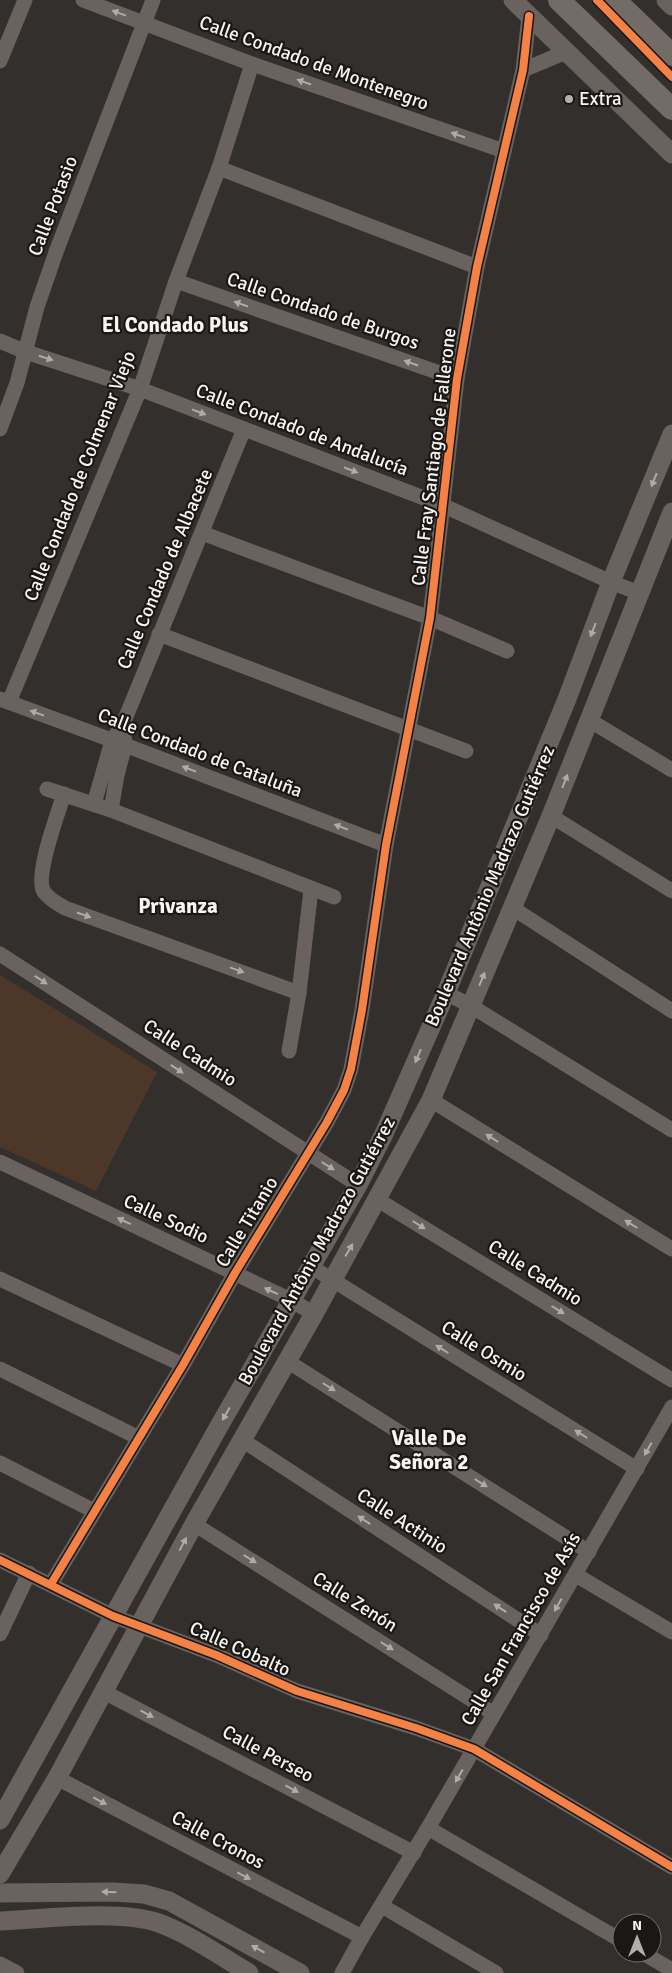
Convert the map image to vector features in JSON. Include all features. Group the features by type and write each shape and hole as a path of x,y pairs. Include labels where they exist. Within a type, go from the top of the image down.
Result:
{"main road":[{"path":"559,0 672,109"},
{"path":"615,0 672,55"}],"street":[{"path":"0,61 25,0"},
{"name":"Calle Condado de Montenegro","path":"83,0 252,64 504,151"},
{"name":"Calle Potasio","path":"0,429 26,352 37,307 56,252 153,0"},
{"path":"513,0 670,152"},
{"path":"666,0 672,6"},
{"name":"Calle Fray Santiago de Fallerone","path":"386,845 430,618 457,380 477,267 523,70 529,16"},
{"path":"523,70 566,52"},
{"name":"Calle Condado de Colmenar Viejo","path":"4,701 140,389 176,281 219,168 252,64"},
{"path":"219,168 477,267"},
{"name":"Calle Condado de Burgos","path":"176,281 457,380"},
{"name":"Calle Condado de Andalucía","path":"0,341 26,352 140,389 442,505 612,582 639,592"},
{"name":"Calle Condado de Albacete","path":"119,743 123,724 244,430"},
{"name":"Boulevard Antônio Madrazo Gutiérrez","path":"0,1820 310,1266 358,1185 400,1099 446,993 567,700 672,434"},
{"name":"Boulevard Antônio Madrazo Gutiérrez","path":"0,1874 57,1778 194,1524 378,1200 431,1100 551,816 672,512"},
{"path":"202,533 430,618 507,651"},
{"path":"159,634 466,751"},
{"name":"Calle Condado de Cataluña","path":"4,701 386,845"},
{"path":"589,720 672,770"},
{"path":"94,804 119,743"},
{"path":"111,810 117,775 119,743"},
{"path":"48,789 111,810 334,897"},
{"path":"64,794 41,874 43,890 48,896 65,908 299,993"},
{"path":"551,816 672,891"},
{"name":"Calle Titanio","path":"51,1584 183,1365 234,1273 308,1154 344,1090 351,1069 362,1010 386,845"},
{"path":"289,1051 299,993 311,889"},
{"path":"511,907 672,1011"},
{"name":"Calle Cadmio","path":"0,954 358,1185"},
{"path":"446,993 471,1006 672,1130"},
{"path":"431,1100 672,1249"},
{"name":"Calle Sodio","path":"0,1162 292,1300 314,1314"},
{"name":"Calle Cadmio","path":"378,1200 672,1380"},
{"name":"Calle Osmio","path":"310,1266 637,1469"},
{"path":"0,1279 183,1365"},
{"path":"288,1361 589,1552"},
{"path":"0,1369 139,1438"},
{"name":"Calle San Francisco de Asís","path":"342,1973 414,1853 672,1407"},
{"name":"Calle Actinio","path":"242,1440 540,1635"},
{"path":"0,1463 94,1511"},
{"name":"Calle Zenón","path":"194,1524 494,1714"},
{"name":"Calle Cobalto","path":"0,1560 114,1616 216,1654 297,1691 416,1728 474,1749 672,1867"},
{"path":"0,1634 29,1573"},
{"path":"576,1575 672,1632"},
{"name":"Calle Perseo","path":"104,1692 414,1853"},
{"name":"Calle Cronos","path":"57,1778 362,1937"},
{"path":"428,1828 612,1934"},
{"path":"0,1893 112,1892 144,1894 169,1902 300,1973"},
{"path":"382,1906 496,1973"},
{"path":"0,1921 101,1916 134,1918 158,1923 184,1935 249,1973"},
{"path":"660,1963 672,1970"},
{"path":"0,1964 17,1973"}],"shaded area":[{"path":"0,975 157,1072 96,1191 0,1147"}],"cycle path":[{"path":"597,0 672,77"},
{"path":"51,1584 183,1365 235,1273 327,1122 344,1090 351,1069 362,1010 386,845 430,618 457,379 477,267 523,70 529,16"},
{"path":"0,1560 113,1616 216,1655 297,1691 416,1728 474,1749 672,1867"}],"place":[{"name":"Extra","path":"569,99"}],"district":[{"name":"El Condado Plus","path":"175,325"},
{"name":"Privanza","path":"178,906"},
{"name":"Valle De Señora 2","path":"429,1450"}]}
